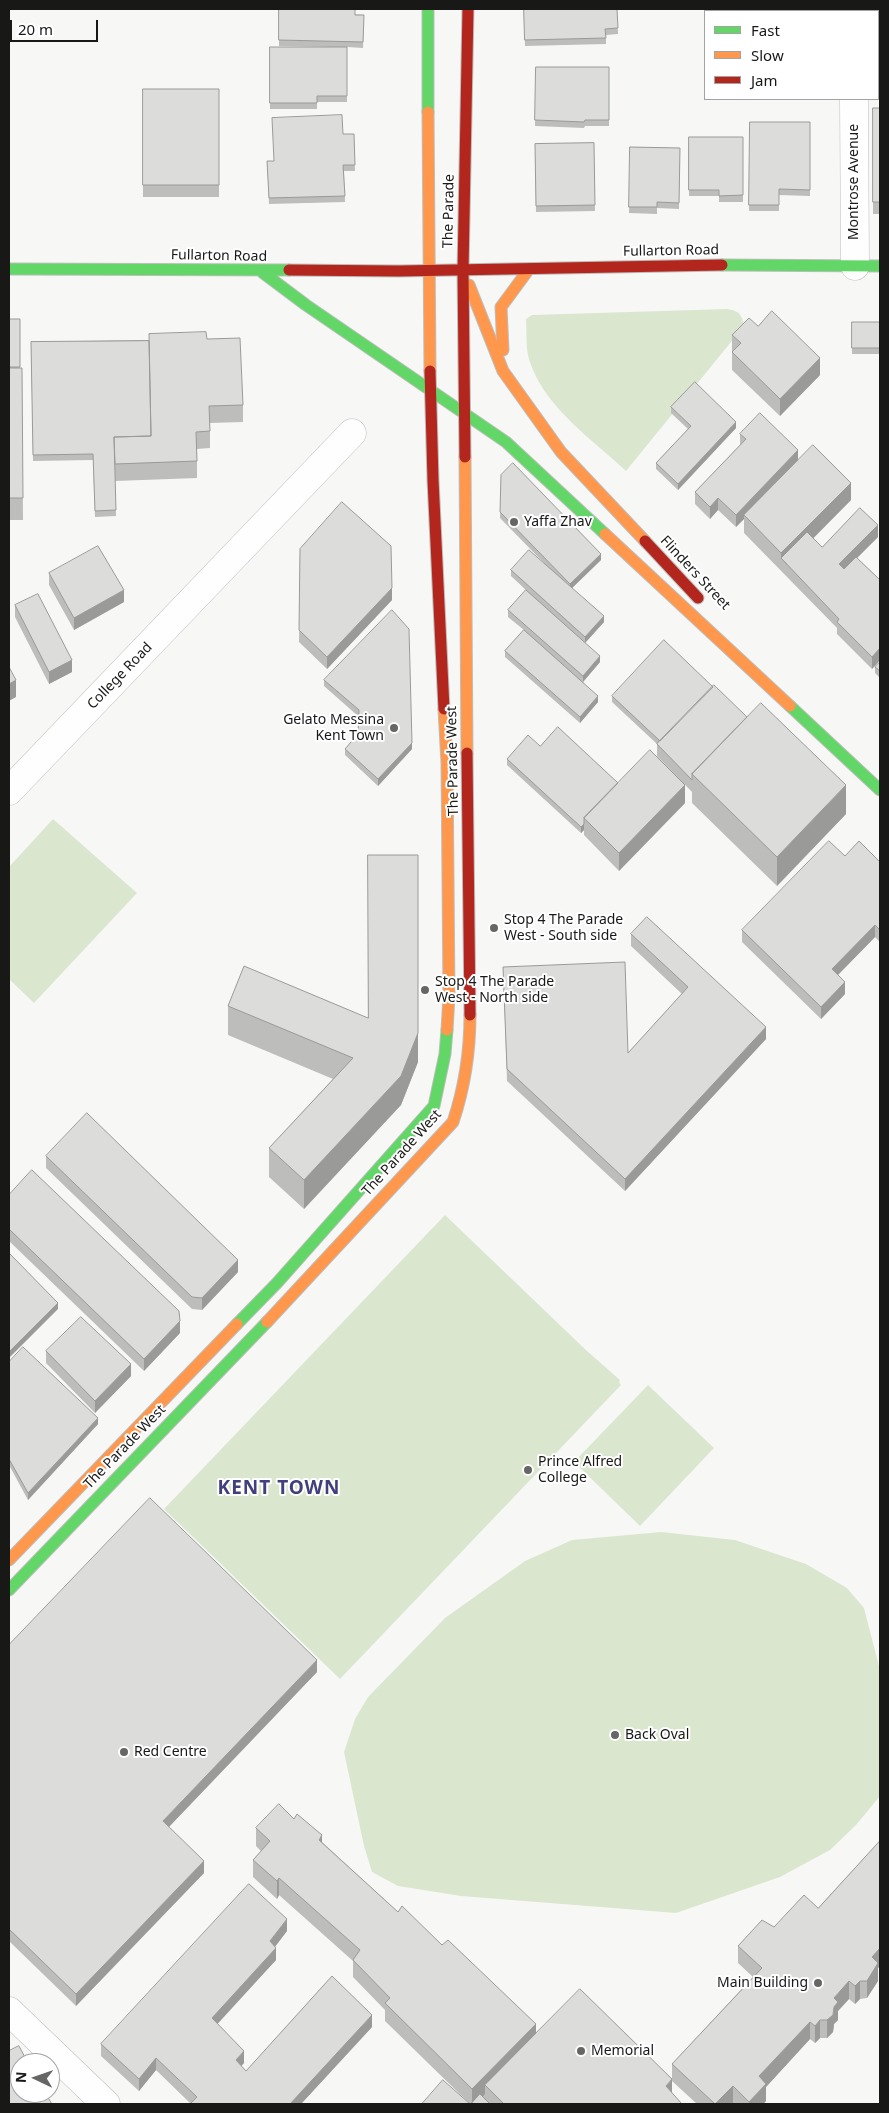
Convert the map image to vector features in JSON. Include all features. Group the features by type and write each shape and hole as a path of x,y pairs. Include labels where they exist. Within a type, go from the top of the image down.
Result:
{"main road":[{"name":"The Parade","path":"428,9 428,271 431,390"},
{"name":"The Parade","path":"464,414 463,270 468,9"},
{"name":"Fullarton Road","path":"9,269 262,272 428,271 784,264 868,266"},
{"path":"503,371 501,307 529,269"},
{"name":"Flinders Street","path":"463,270 503,371 561,452 705,605"},
{"path":"262,272 306,305 506,442 878,788"},
{"name":"The Parade West","path":"11,1569 277,1282 434,1106 445,1054 449,986 447,763 431,390"},
{"name":"The Parade West","path":"11,1569 291,1297 453,1122 464,1089 470,1036 464,414"},
{"path":"746,648 878,788"}],"street":[{"name":"Montrose Avenue","path":"854,100 868,266"},
{"name":"College Road","path":"9,791 352,433"},
{"path":"9,2010 106,2104"}],"green space":[{"path":"727,309 739,314 744,326 626,471 559,410 538,381 529,360 526,319 532,315"},
{"path":"53,819 137,893 34,1003 9,979 9,867"},
{"path":"445,1215 587,1351 620,1380 621,1385 340,1679 164,1509"},
{"path":"648,1385 714,1448 640,1526 574,1462"},
{"name":"Back Oval","path":"661,1532 735,1540 806,1564 847,1588 864,1608 880,1670 880,1796 856,1825 830,1850 780,1877 676,1913 461,1896 398,1886 372,1872 364,1846 344,1752 355,1719 368,1697 445,1618 525,1561 572,1540"}],"building":[{"path":"279,9 355,9 355,15 364,15 363,42 279,40"},
{"path":"524,9 617,9 618,28 605,29 606,38 525,40"},
{"path":"750,9 803,9 803,10"},
{"path":"270,47 347,47 347,96 317,96 317,103 270,103"},
{"path":"536,67 609,67 609,120 585,120 584,122 535,120"},
{"path":"143,89 219,89 219,185 143,185"},
{"path":"873,108 880,108 880,202 873,202"},
{"path":"342,115 343,134 354,134 355,165 343,165 345,196 269,198 267,161 274,161 272,118"},
{"path":"750,122 810,122 810,190 779,189 779,205 749,205"},
{"path":"689,137 743,137 743,195 719,196 719,190 689,190"},
{"path":"594,143 595,205 536,206 535,144"},
{"path":"630,147 680,148 679,203 657,202 657,207 629,207"},
{"path":"772,311 820,358 780,399 732,352 741,343 732,335 749,318 758,326"},
{"path":"9,319 20,319 20,367 9,367"},
{"path":"852,322 880,322 880,348 852,348"},
{"path":"206,332 207,339 240,338 243,405 209,406 210,431 196,432 197,461 115,464 114,437 151,436 149,334"},
{"path":"149,341 151,436 114,437 116,510 95,511 93,454 33,455 31,342"},
{"path":"9,368 22,368 23,498 9,498"},
{"path":"695,382 736,422 678,484 656,463 691,426 671,407"},
{"path":"760,413 798,450 736,515 718,498 710,507 695,492 746,439 740,434"},
{"path":"813,445 851,483 781,553 744,515"},
{"path":"513,463 601,554 570,584 500,512 501,475"},
{"path":"342,502 391,546 392,588 327,657 299,630 300,549"},
{"path":"860,508 878,525 839,564 844,569 856,557 880,580 880,648 872,657 837,622 839,619 781,558 807,532 822,547"},
{"path":"98,546 124,590 74,618 49,573"},
{"path":"529,550 604,616 585,637 511,570"},
{"path":"526,590 600,656 583,676 508,610"},
{"path":"38,594 72,660 49,672 15,605"},
{"path":"392,610 409,629 412,743 378,779 345,749 358,734 359,710 324,680"},
{"path":"524,630 598,696 580,717 505,651"},
{"path":"664,640 713,687 660,741 612,696"},
{"path":"880,662 880,671 875,667"},
{"path":"9,667 16,680 9,684"},
{"path":"714,685 747,717 692,774 692,780 657,744"},
{"path":"761,703 846,785 777,857 692,774"},
{"path":"558,727 618,783 584,818 584,824 581,827 507,759 528,735 540,746"},
{"path":"650,750 685,785 619,853 584,818"},
{"path":"829,841 845,856 859,841 880,862 880,930 875,925 832,969 845,982 821,1007 742,930"},
{"path":"368,855 418,855 418,1033 401,1076 304,1180 269,1148 353,1058 228,1006 244,966 368,1018"},
{"path":"647,917 766,1027 625,1179 507,1069 503,967 625,962 628,1053 688,987 631,934"},
{"path":"87,1113 238,1260 202,1298 192,1297 46,1156"},
{"path":"32,1170 179,1311 180,1321 144,1359 9,1229 9,1195"},
{"path":"9,1253 58,1303 9,1352"},
{"path":"81,1317 131,1364 95,1401 46,1351"},
{"path":"23,1347 98,1418 28,1493 9,1459 9,1362"},
{"name":"Red Centre","path":"150,1498 317,1660 163,1821 204,1861 76,1994 9,1929 9,1645"},
{"path":"279,1804 294,1819 297,1814 322,1835 319,1840 398,1912 402,1906 442,1945 448,1940 536,2024 472,2089 385,2003 390,1998 353,1960 360,1950 279,1878 277,1881 253,1860 270,1841 256,1828"},
{"name":"Main Building","path":"880,1841 880,1948 872,1957 878,1963 867,1981 860,1981 855,1986 849,1981 834,1998 838,2002 834,2007 833,2015 827,2020 820,2020 815,2026 810,2022 759,2076 766,2084 749,2102 733,2086 715,2104 672,2064 762,1968 738,1946 762,1920 774,1927 804,1895 818,1908"},
{"path":"249,1884 287,1919 270,1941 276,1948 212,2018 244,2051 236,2060 246,2071 332,1976 372,2015 290,2104 190,2104 197,2097 156,2058 139,2079 101,2044"},
{"name":"Memorial","path":"580,1989 672,2079 666,2086 682,2104 504,2104 485,2085"},
{"path":"19,2046 23,2053 10,2053 10,2103 52,2104 9,2104 9,2051"},
{"path":"443,2080 470,2104 422,2104"},
{"path":"480,2094 490,2104 471,2104"}],"traffic: fast":[{"path":"428,9 428,112"},
{"path":"722,265 880,266"},
{"path":"9,269 289,270"},
{"path":"262,272 306,305 506,442 605,534"},
{"path":"790,706 880,790"},
{"path":"237,1324 277,1283 434,1106 445,1054 447,1030"},
{"path":"9,1590 267,1322"}],"traffic: slow":[{"path":"428,112 430,371"},
{"path":"503,350 501,307 529,269"},
{"path":"469,285 503,371 561,452 645,541"},
{"path":"465,457 467,753"},
{"path":"605,534 790,706"},
{"path":"444,709 447,763 449,996 447,1030"},
{"path":"267,1322 453,1122 466,1069 470,1015"},
{"path":"9,1560 237,1324"}],"traffic: jam":[{"path":"465,457 463,270 468,9"},
{"path":"289,270 399,271 722,265"},
{"path":"430,371 433,480 444,709"},
{"path":"645,541 698,598"},
{"path":"467,753 470,1015"}],"place":[{"name":"Yaffa Zhav","path":"514,522"},
{"name":"Gelato Messina Kent Town","path":"394,728"},
{"name":"Stop 4 The Parade West - South side","path":"494,928"},
{"name":"Stop 4 The Parade West - North side","path":"425,990"},
{"name":"Prince Alfred College","path":"528,1470"},
{"name":"Back Oval","path":"615,1735"},
{"name":"Red Centre","path":"124,1752"},
{"name":"Main Building","path":"818,1983"},
{"name":"Memorial","path":"581,2051"}],"district":[{"name":"KENT TOWN","path":"279,1489"}]}
